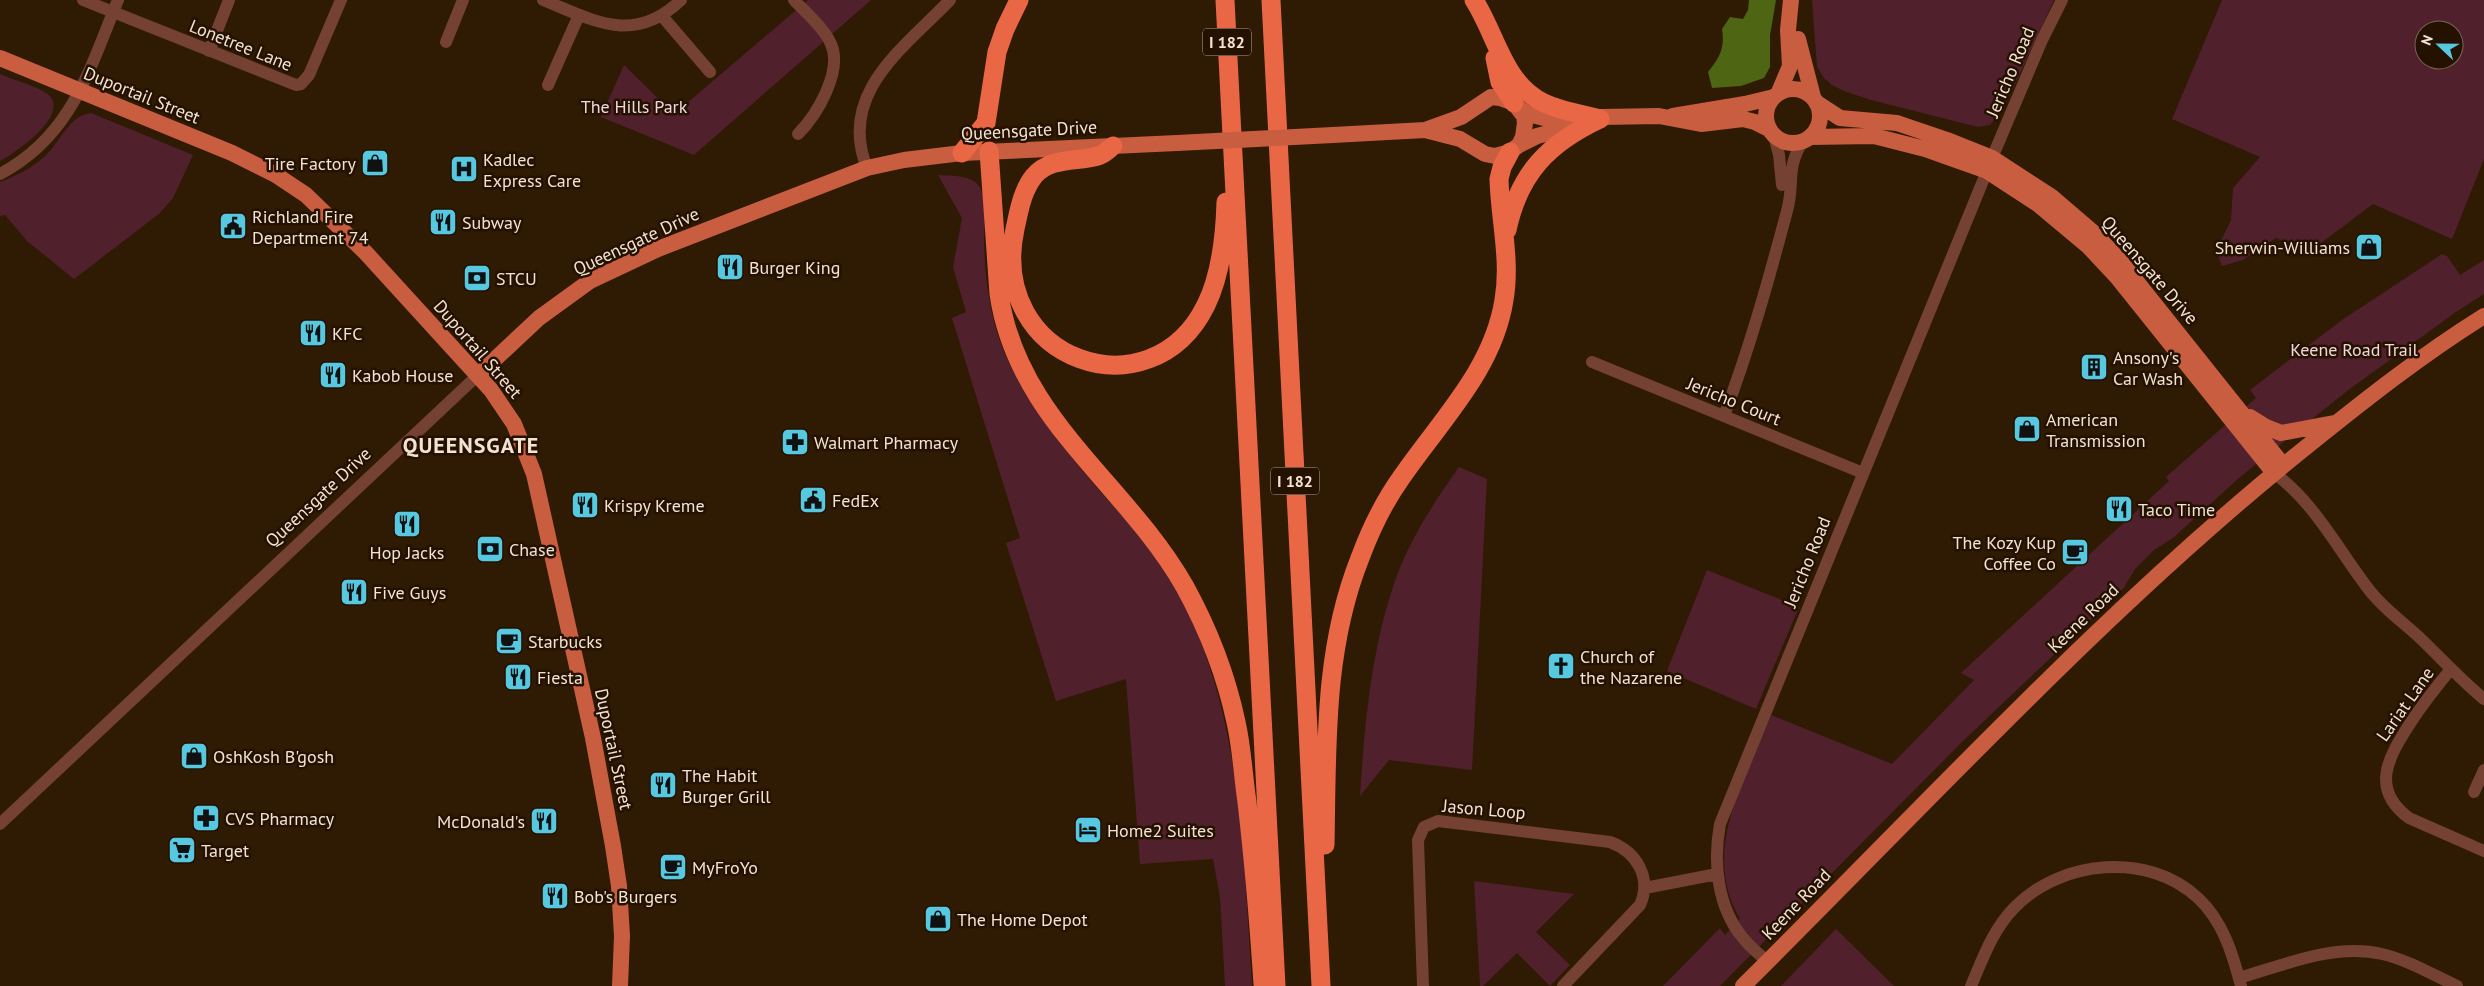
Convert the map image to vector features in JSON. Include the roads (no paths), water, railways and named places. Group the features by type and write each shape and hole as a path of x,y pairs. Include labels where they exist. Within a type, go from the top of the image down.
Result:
{"highway":[{"path":"962,153 986,123 997,52 1005,29 1019,0"},
{"name":"I 182","path":"1225,0 1276,986"},
{"name":"I 182","path":"1271,0 1321,986"},
{"path":"1474,0 1510,72 1528,94 1552,106 1600,119"},
{"path":"1486,21 1492,39 1497,74 1506,92 1517,105"},
{"path":"1113,146 1099,156 1050,165 1034,176 1020,206 1010,258 1012,279 1018,300 1040,334 1061,351 1076,358 1110,365 1145,360 1159,353 1187,333 1206,305 1218,268 1225,214 1230,83"},
{"path":"1505,240 1515,201 1536,166 1562,139 1600,119"},
{"path":"1320,962 1325,891 1328,709 1334,650 1343,608 1360,556 1384,507 1400,479 1466,390 1486,356 1495,336 1504,298 1505,240 1499,179 1502,167 1514,148"},
{"path":"989,151 999,294 1002,314 1016,357 1031,388 1046,409 1143,526 1169,562 1200,616 1219,661 1237,724 1255,866 1263,986"}],"main road":[{"path":"1791,3 1800,52 1820,118 1815,132 1806,139"},
{"path":"1772,132 1766,112 1790,66 1788,30 1791,3"},
{"name":"Duportail Street","path":"0,58 232,153 276,175 306,194 372,260 478,375 514,424 530,459 537,486 593,738 614,846 622,936 620,986"},
{"path":"1425,130 1461,117 1486,99 1500,98 1517,105 1528,114 1544,118 1600,119 1668,117 1739,105 1776,95 1793,88 1807,92 1815,100"},
{"name":"Queensgate Drive","path":"1815,100 1840,118 1897,123 1948,140 1990,165 2046,192 2094,233 2135,280 2242,412 2279,469"},
{"path":"1514,148 1525,129 1524,116 1517,105"},
{"path":"1668,117 1701,124 1745,120 1772,132 1788,142 1806,139 1874,136 1990,165"},
{"path":"1425,130 1460,139 1485,154 1495,156 1537,136 1600,119"},
{"name":"Queensgate Drive","path":"478,375 539,318 590,281 679,240 866,168 904,160 989,151 1425,130"},
{"name":"Queensgate Drive","path":"1990,165 2088,246 2279,469"},
{"name":"Keene Road","path":"1743,986 2017,708 2170,563 2279,469 2403,370 2484,316"},
{"path":"2242,412 2266,427 2281,433 2336,423"}],"street":[{"name":"Lonetree Lane","path":"83,0 289,84 301,84 309,75 341,0"},
{"path":"0,174 27,158 50,137 69,112 80,92 118,0"},
{"path":"209,51 229,0"},
{"path":"446,42 463,0"},
{"path":"543,0 579,15 618,26 646,23 662,16 681,0"},
{"path":"794,0 825,34 830,42 833,53 832,70 822,103 809,123 798,134"},
{"path":"866,168 859,135 863,106 868,90 884,68 950,0"},
{"name":"Jericho Road","path":"1768,962 1743,938 1732,921 1721,893 1718,874 1717,840 1725,808 2042,40 2062,0"},
{"path":"548,85 579,15"},
{"path":"662,16 710,72"},
{"path":"1772,132 1782,172 1779,235"},
{"path":"1724,416 1754,332 1779,235 1788,209 1791,164 1806,139"},
{"name":"Jericho Court","path":"1592,362 1862,473"},
{"name":"Queensgate Drive","path":"0,824 478,375"},
{"name":"Queensgate Drive","path":"2279,469 2327,528 2355,571 2385,610 2418,637 2463,683 2484,699"},
{"name":"Lariat Lane","path":"2451,669 2428,696 2393,750 2388,761 2386,785 2390,799 2409,818 2484,851"},
{"path":"2474,792 2484,770"},
{"name":"Jason Loop","path":"1423,986 1417,850 1420,832 1431,822 1445,821 1610,842 1627,851 1640,866 1645,888"},
{"path":"1971,986 1992,938 2005,918 2023,899 2056,879 2080,871 2106,867 2130,868 2156,875 2179,885 2198,898 2221,930 2233,956 2240,982 2330,953 2356,951 2392,957 2457,986"},
{"path":"1563,986 1635,913 1644,896 1645,888 1718,874"}],"place":[{"name":"Tire Factory","path":"375,163"},
{"name":"Kadlec Express Care","path":"464,169"},
{"name":"Subway","path":"443,222"},
{"name":"Richland Fire Department 74","path":"233,226"},
{"name":"Sherwin-Williams","path":"2369,247"},
{"name":"Burger King","path":"730,267"},
{"name":"STCU","path":"477,278"},
{"name":"KFC","path":"313,333"},
{"name":"Ansony's Car Wash","path":"2094,367"},
{"name":"Kabob House","path":"333,375"},
{"name":"American Transmission","path":"2027,429"},
{"name":"Walmart Pharmacy","path":"795,442"},
{"name":"FedEx","path":"813,500"},
{"name":"Krispy Kreme","path":"585,505"},
{"name":"Taco Time","path":"2119,509"},
{"name":"Hop Jacks","path":"407,524"},
{"name":"Chase","path":"490,549"},
{"name":"The Kozy Kup Coffee Co","path":"2075,552"},
{"name":"Five Guys","path":"354,592"},
{"name":"Starbucks","path":"509,641"},
{"name":"Church of the Nazarene","path":"1561,666"},
{"name":"Fiesta","path":"518,677"},
{"name":"OshKosh B'gosh","path":"194,756"},
{"name":"The Habit Burger Grill","path":"663,785"},
{"name":"CVS Pharmacy","path":"206,818"},
{"name":"McDonald's","path":"544,821"},
{"name":"Home2 Suites","path":"1088,830"},
{"name":"Target","path":"182,850"},
{"name":"MyFroYo","path":"673,867"},
{"name":"Bob's Burgers","path":"555,896"},
{"name":"The Home Depot","path":"938,919"}],"district":[{"name":"QUEENSGATE","path":"471,445"}],"park label":[{"name":"The Hills Park","path":"634,106"},
{"name":"Keene Road Trail","path":"2354,349"}]}
